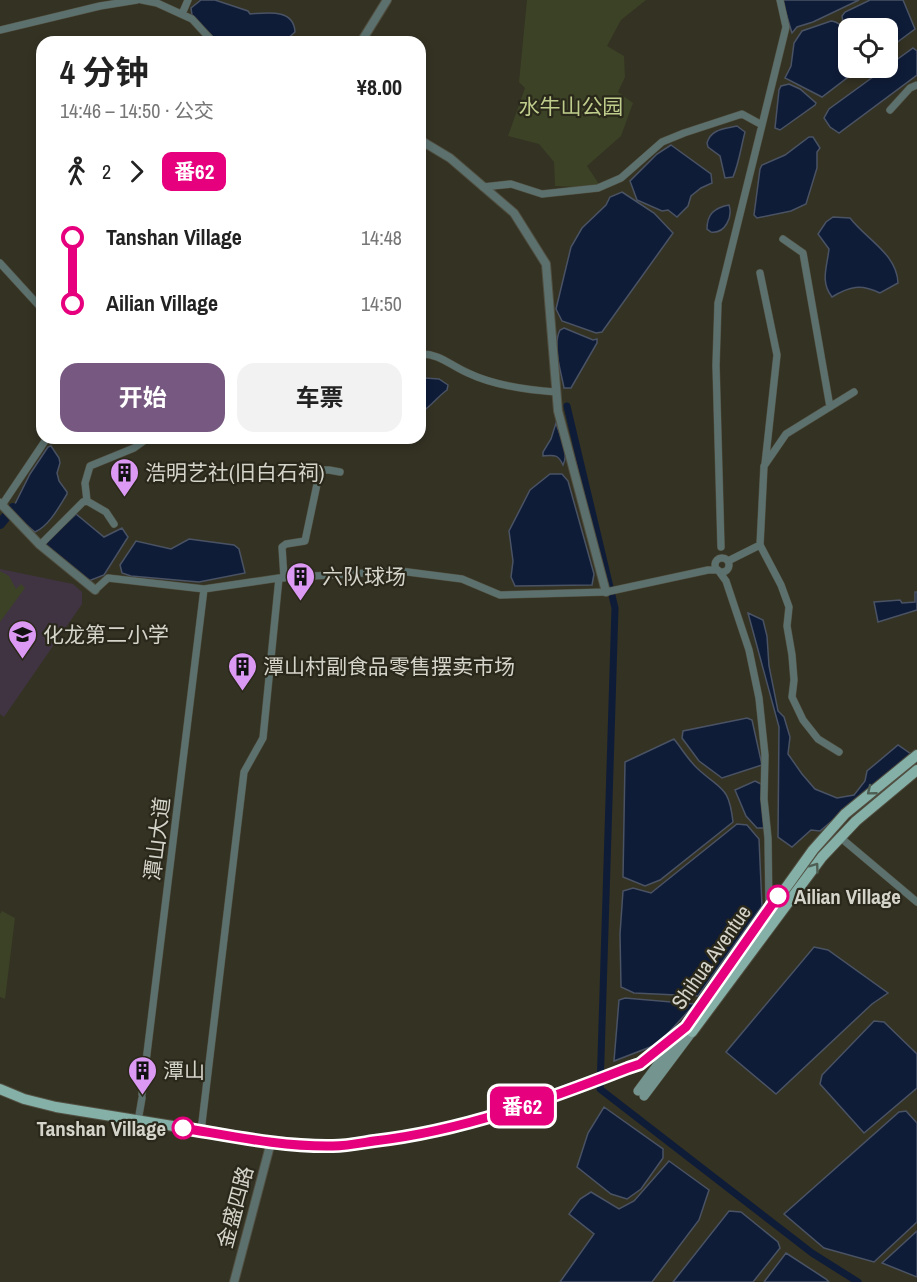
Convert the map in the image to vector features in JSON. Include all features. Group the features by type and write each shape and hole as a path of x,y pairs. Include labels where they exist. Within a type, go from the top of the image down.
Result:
{"main road":[{"name":"Shihua Aventue","path":"689,1029 769,909 813,850 845,814 917,754"},
{"name":"Shihua Aventue","path":"689,1029 822,857 856,821 917,770"},
{"path":"0,1089 24,1099 56,1107 271,1142 334,1146 449,1129 640,1064 689,1029"},
{"path":"641,1094 689,1029"}],"street":[{"path":"0,30 100,3 137,0"},
{"path":"142,0 157,3 192,19 208,36"},
{"path":"182,14 188,0"},
{"path":"365,36 387,0"},
{"path":"769,909 768,838 764,799 765,754 759,698 749,650 726,581 715,566 721,547 716,365 718,303 786,27 780,0"},
{"path":"890,110 910,88 917,85"},
{"path":"483,187 511,184 542,194 598,188 621,178 662,142 684,133 742,114 762,125"},
{"path":"426,144 450,158 514,213 546,264 558,411 606,592"},
{"path":"783,239 803,253 830,407"},
{"path":"0,263 36,302"},
{"path":"760,273 777,355 765,466 760,545 781,585 789,607 787,626 794,680 792,697 803,720 818,739 839,752"},
{"path":"426,353 469,374 508,386 556,392"},
{"path":"765,466 786,434 854,392"},
{"path":"43,444 3,505 40,545 94,590 108,578 204,589 281,578 400,571 462,579 500,595 606,592 708,570 722,572 728,563 760,545"},
{"path":"87,501 85,483 90,466 140,444"},
{"path":"201,1131 244,772 263,738 281,578 282,547 286,544 305,541 320,470 340,472"},
{"path":"40,545 83,502 87,501"},
{"path":"87,501 106,512 114,524"},
{"path":"721,547 728,563 726,581"},
{"path":"708,570 721,558 728,563"},
{"name":"潭山大道","path":"138,1120 204,589"},
{"path":"841,838 917,902"},
{"name":"金盛四路","path":"234,1282 271,1142"}],"shaded area":[{"name":"化龙第二小学","path":"0,569 73,584 82,592 82,604 4,717 0,714"}],"green space":[{"name":"水牛山公园","path":"527,0 646,0 621,20 607,46 624,56 625,77 618,92 633,103 621,136 587,166 599,184 575,187 555,186 554,162 539,144 508,136 525,88 519,82"},
{"path":"0,571 9,576 16,589 21,584 25,588 0,622"},
{"path":"2,911 15,918 5,999 0,997 0,914"}],"water":[{"path":"201,0 215,0 248,11 250,14 285,15 293,24 295,32 291,36 212,36 192,15 191,8"},
{"path":"782,0 859,0 813,22 797,27 792,33"},
{"path":"870,0 903,0 915,29 898,42 898,18 842,18 845,12"},
{"path":"831,21 838,23 838,78 847,78 822,97 785,78 791,66 794,43 802,31"},
{"path":"913,48 917,51 917,75 839,133 830,127 824,118 829,109 872,78 898,78 898,59"},
{"path":"789,84 800,89 816,103 780,130 775,128 779,90 781,86"},
{"path":"737,126 745,132 740,155 733,177 725,178 720,156 708,147 707,143 715,132"},
{"path":"809,137 813,137 820,148 817,152 817,168 806,204 791,211 757,218 754,215 762,165 785,155"},
{"path":"671,145 711,174 712,183 691,196 688,206 677,217 668,210 662,211 637,200 630,181 657,154"},
{"path":"622,192 654,213 673,233 602,332 596,333 562,321 556,309 571,247 582,228 606,205 610,197"},
{"path":"729,205 730,215 724,228 716,232 707,229 708,219 712,212"},
{"path":"833,217 850,218 887,255 898,283 880,293 861,287 844,290 832,297 825,280 829,249 818,234 826,222"},
{"path":"564,328 593,340 597,339 597,343 571,388 564,388 557,351 558,336 560,330"},
{"path":"426,378 439,379 448,385 447,390 427,408"},
{"path":"556,423 565,449 563,465 555,456 543,456"},
{"path":"51,446 59,458 57,473 67,494 49,521 35,532 17,517 13,508 30,474 48,447"},
{"path":"550,474 562,474 568,481 594,574 592,585 515,586 511,577 513,561 509,531 530,490"},
{"path":"76,514 104,537 122,528 128,537 104,575 86,582 45,546 46,542"},
{"path":"189,539 234,545 239,549 245,573 199,582 131,576 122,573 120,565 136,541 171,549"},
{"path":"915,592 917,592 917,610 878,622 874,602 900,600 902,603 915,602"},
{"path":"748,613 763,620 778,711 784,717 790,737 788,754 815,789 837,798 854,795 865,781 867,771 898,745 911,754 820,831 811,830 792,847 778,837 779,727"},
{"path":"747,718 752,720 762,765 722,778 699,761 682,738 683,731"},
{"path":"674,739 695,766 723,790 729,802 733,822 660,880 645,886 623,877 625,762"},
{"path":"755,781 763,785 764,828 757,828 746,816 735,790"},
{"path":"737,824 747,825 759,839 762,906 698,996 634,993 621,987 620,934 623,891 633,888 651,893"},
{"path":"814,947 828,950 888,993 872,1004 776,1094 726,1052"},
{"path":"625,998 695,1004 658,1044 614,1061 619,1000"},
{"path":"874,1021 884,1022 917,1054 917,1088 864,1133 820,1084 822,1075"},
{"path":"604,1107 663,1149 663,1158 641,1189 627,1199 611,1194 577,1167 588,1133"},
{"path":"906,1111 917,1123 917,1222 874,1262 824,1248 784,1214 899,1112"},
{"path":"669,1161 709,1190 699,1220 652,1282 560,1282 594,1234 569,1214 580,1199 591,1192 619,1209 634,1201"},
{"path":"729,1211 741,1212 778,1242 780,1248 753,1282 673,1282"},
{"path":"917,1231 917,1277 882,1263"},
{"path":"786,1253 826,1279 829,1282 764,1282"}],"waterway":[{"path":"567,406 615,608 600,1089 812,1253 858,1282"},
{"path":"0,524 13,508"}],"bus line":[{"name":"番62","path":"183,1128 271,1142 334,1146 404,1137 449,1129 529,1104 640,1064 686,1027 778,896"}],"place":[{"name":"浩明艺社(旧白石祠)","path":"124,498"},
{"name":"六队球场","path":"301,602"},
{"name":"化龙第二小学","path":"22,660"},
{"name":"潭山村副食品零售摆卖市场","path":"242,692"},
{"name":"Ailian Village","path":"778,896"},
{"name":"潭山","path":"142,1096"},
{"name":"Tanshan Village","path":"183,1128"}]}
